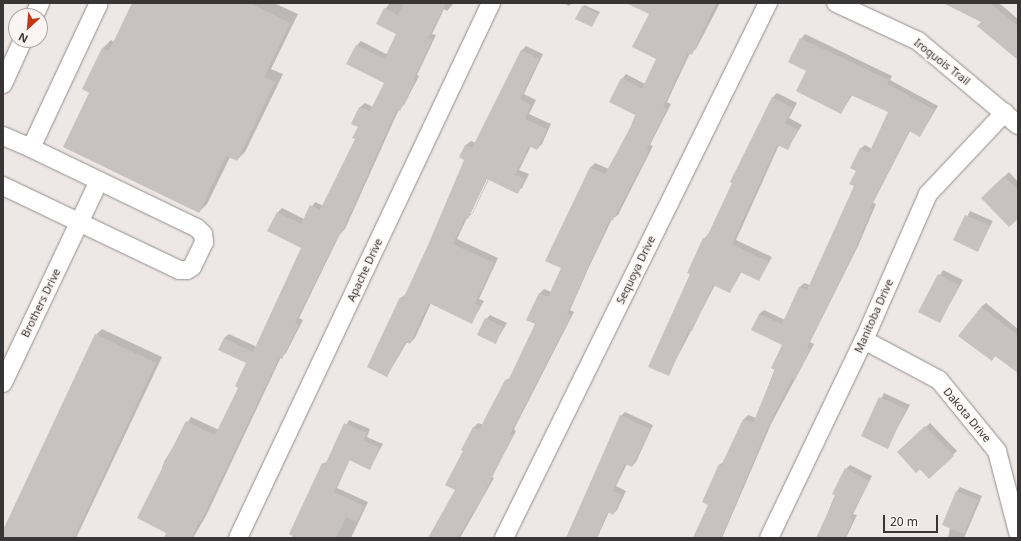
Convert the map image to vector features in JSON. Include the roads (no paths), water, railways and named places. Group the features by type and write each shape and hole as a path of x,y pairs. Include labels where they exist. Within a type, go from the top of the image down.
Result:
{"street":[{"path":"31,148 100,3"},
{"name":"Apache Drive","path":"238,538 491,3"},
{"name":"Sequoya Drive","path":"504,538 768,3"},
{"name":"Iroquois Trail","path":"836,3 918,41 1005,112 1018,125"},
{"path":"3,84 19,48"},
{"name":"Manitoba Drive","path":"769,538 864,340 928,194 1005,112"},
{"path":"3,136 197,228 203,234 204,242 192,267 187,270 179,270 3,186"},
{"name":"Brothers Drive","path":"3,383 8,360 80,223 98,181"},
{"name":"Dakota Drive","path":"864,340 939,380 997,451 1018,532"}]}
